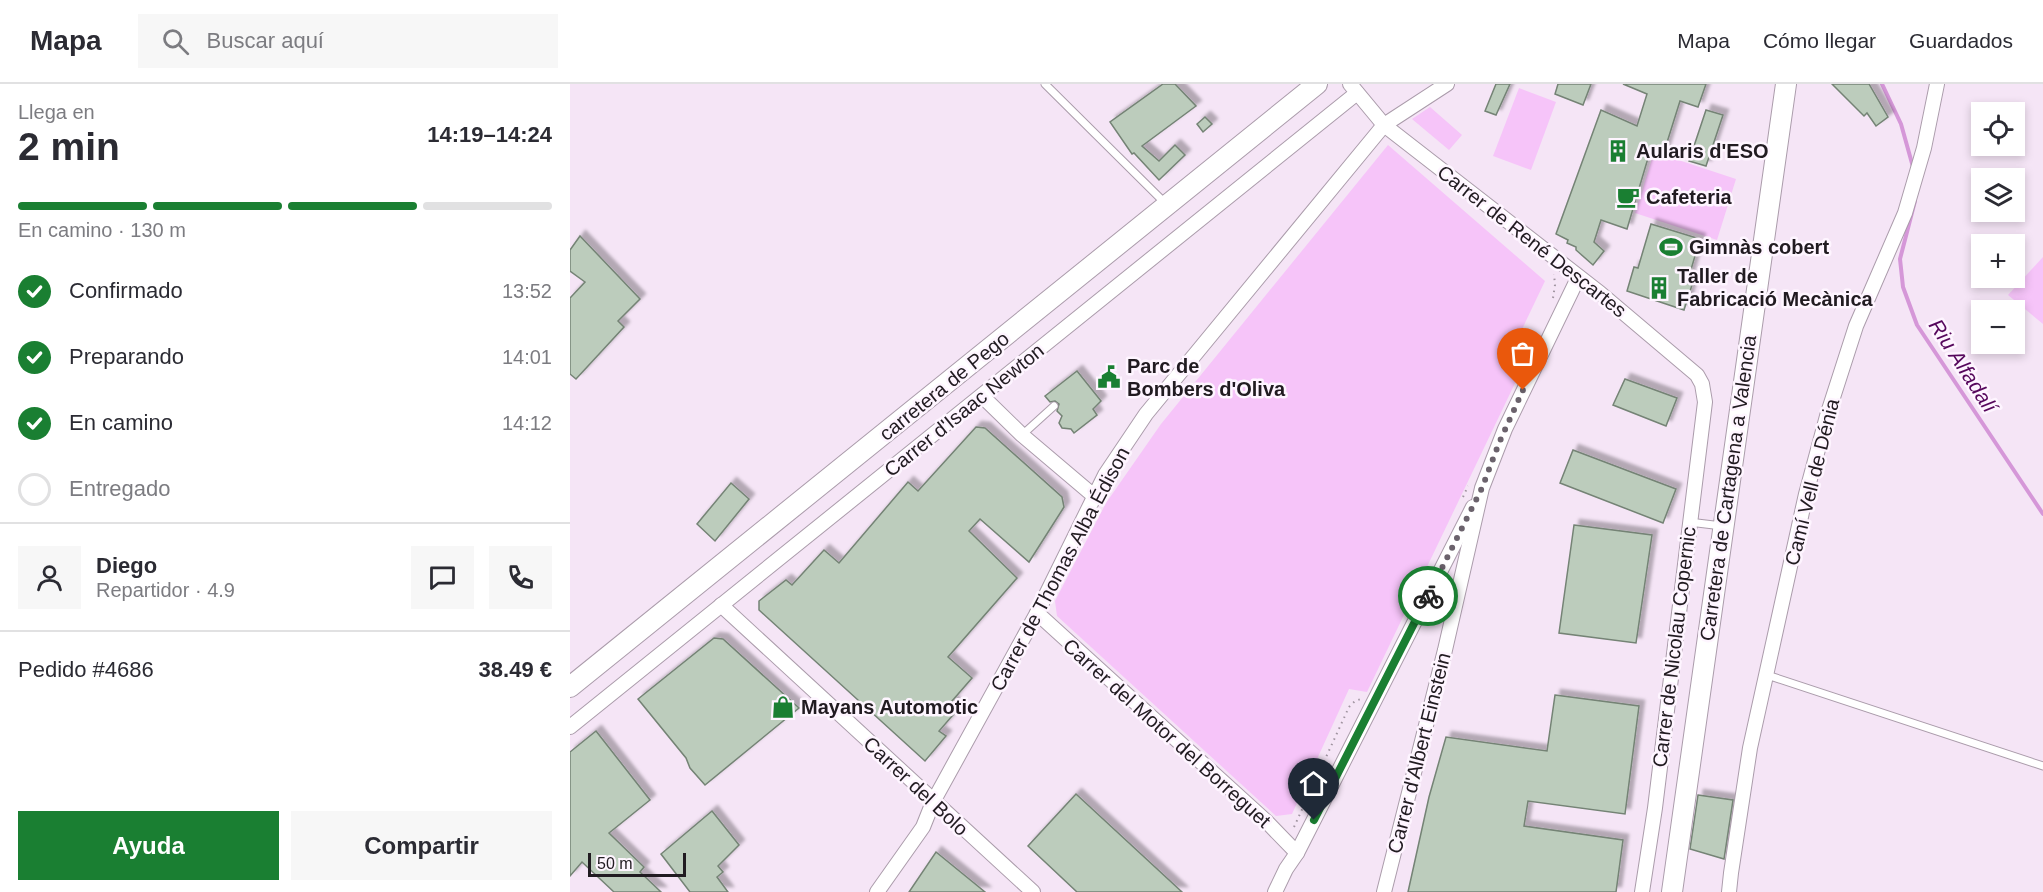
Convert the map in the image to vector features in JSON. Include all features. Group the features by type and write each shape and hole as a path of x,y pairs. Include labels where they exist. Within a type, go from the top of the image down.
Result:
{"main road":[{"name":"carretera de Pego","path":"570,687 1317,84"},
{"name":"Carretera de Cartagena a Valencia","path":"1672,892 1786,84"}],"street":[{"name":"Carrer de Thomas Alba Édison","path":"877,892 922,826 1037,613 1105,475 1146,414 1384,125 1447,84"},
{"name":"Camí Vell de Dénia","path":"1730,892 1750,748 1806,494 1827,416 1856,326 1905,213 1924,148 1937,84"},
{"name":"Carrer de René Descartes","path":"1353,89 1384,125 1600,293 1697,375 1702,384 1705,402"},
{"name":"Carrer d'Isaac Newton","path":"570,727 982,396 1353,89"},
{"name":"Carrer d'Albert Einstein","path":"1384,892 1445,650 1482,488 1505,429 1578,278"},
{"path":"982,396 1022,435 1094,496"},
{"name":"Carrer de Nicolau Copernic","path":"1642,892 1705,402"},
{"path":"1275,892 1482,488"},
{"name":"Carrer del Bolo","path":"721,605 1033,892"},
{"name":"Carrer del Motor del Borreguet","path":"1037,613 1267,822 1297,853"}],"lane":[{"path":"1045,84 1168,205"},
{"path":"1022,435 1054,406"},
{"path":"1689,522 1722,526"},
{"path":"1767,675 2043,766"}],"path":[{"path":"1550,305 1555,285 1553,270"},
{"path":"1459,505 1472,478"},
{"path":"1286,843 1349,707 1355,701 1365,697"}],"shaded area":[{"path":"1519,88 1556,102 1531,170 1493,156"},
{"path":"1430,107 1462,135 1449,150 1412,119"},
{"path":"1388,145 1545,281 1515,344 1530,352 1367,692 1349,689 1292,814 1276,816 1057,616 1055,601 1106,503 1161,424"},
{"path":"1654,152 1736,179 1717,240 1635,213"},
{"path":"2043,257 2043,324 2025,309 2025,300 2014,300 2008,295 2014,288 2025,288 2025,277"}],"building":[{"path":"1163,84 1175,84 1196,106 1142,146 1159,161 1175,145 1185,155 1159,180 1134,153 1132,154 1110,122"},
{"path":"1496,84 1510,84 1496,115 1485,111"},
{"path":"1558,84 1591,84 1583,105 1555,94"},
{"path":"1623,84 1706,84 1698,107 1680,101 1664,152 1651,148 1627,229 1601,220 1594,242 1604,251 1593,265 1576,250 1576,247 1567,243 1568,240 1556,234 1601,110 1637,126 1647,94"},
{"path":"1832,84 1869,84 1888,117 1876,126 1867,113 1864,116"},
{"path":"1706,110 1723,115 1706,166 1689,161"},
{"path":"1205,117 1212,124 1203,132 1197,124"},
{"path":"1651,224 1700,239 1687,283 1692,285 1684,310 1627,291 1634,267 1638,268"},
{"path":"580,236 640,299 618,321 624,327 576,379 570,374 570,298 585,282 570,271 570,250"},
{"path":"1077,371 1101,401 1093,409 1097,415 1074,433 1071,429 1062,428 1059,423 1062,416 1057,411 1059,404 1055,401 1050,402 1045,396"},
{"path":"1625,379 1677,398 1666,426 1613,405"},
{"path":"976,427 985,428 1062,497 1064,507 1029,562 980,519 969,531 1017,578 948,657 972,678 952,701 959,708 939,731 946,736 925,761 759,610 759,601 786,580 792,585 824,550 839,563 908,482 918,491"},
{"path":"1573,450 1676,489 1663,523 1560,483"},
{"path":"731,483 749,499 715,541 697,524"},
{"path":"1574,525 1652,535 1636,643 1559,633"},
{"path":"714,638 723,639 799,708 705,785 638,699"},
{"path":"1555,695 1639,706 1625,814 1528,801 1524,826 1623,840 1616,892 1408,892 1429,797 1446,737 1547,751"},
{"path":"596,731 650,800 609,833 644,867 640,872 661,892 614,892 582,862 570,876 570,752"},
{"path":"1076,794 1182,892 1077,892 1028,846"},
{"path":"1698,795 1733,800 1724,859 1690,849"},
{"path":"712,811 739,845 718,866 723,872 717,877 728,892 690,892 661,854"},
{"path":"936,852 985,892 909,892"}],"waterway":[{"name":"Riu Alfadalí","path":"1882,84 1901,124 1913,167"},
{"name":"Riu Alfadalí","path":"1915,201 1900,259 1903,287 1917,325 2043,514"}],"way so far":[{"path":"1428,596 1482,488 1493,457 1523,390"}],"place":[{"name":"Aularis d'ESO","path":"1618,151"},
{"name":"Cafeteria","path":"1628,197"},
{"name":"Gimnàs cobert","path":"1671,247"},
{"name":"Taller de Fabricació Mecànica","path":"1659,288"},
{"name":"Parc de Bombers d'Oliva","path":"1109,377"},
{"name":"Mayans Automotic","path":"783,707"}],"route":[{"path":"1314,820 1428,596"}]}
